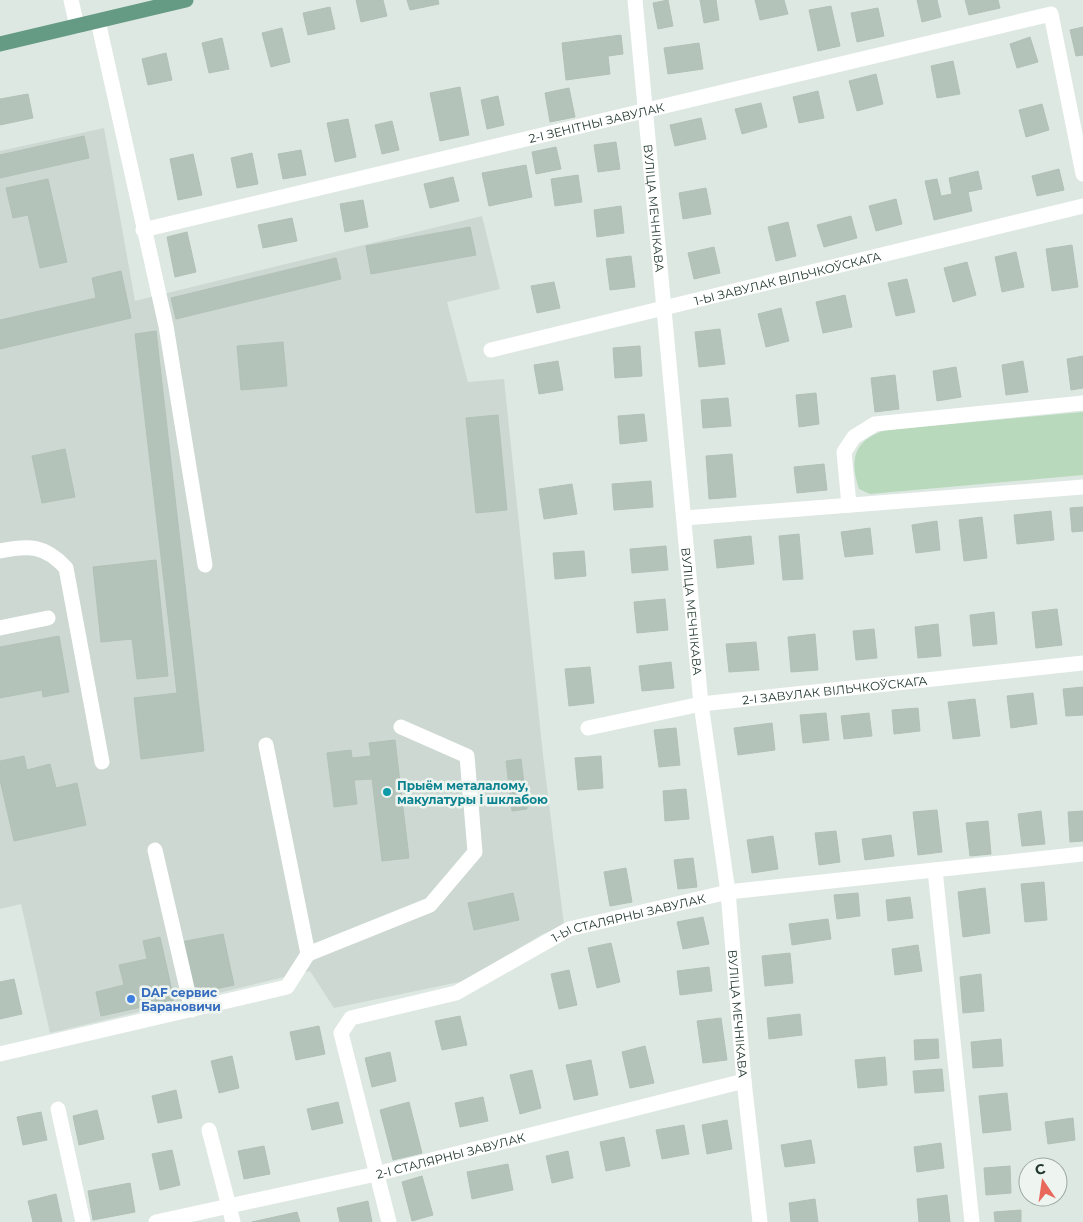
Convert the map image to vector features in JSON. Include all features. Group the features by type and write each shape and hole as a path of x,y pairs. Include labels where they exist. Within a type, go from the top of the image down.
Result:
{"main road":[{"path":"0,44 186,0"}],"street":[{"path":"71,0 77,26"},
{"name":"ВУЛІЦА МЕЧНІКАВА","path":"635,0 701,704 728,892 744,1081 760,1222"},
{"name":"2-І ЗЕНІТНЫ ЗАВУЛАК","path":"143,230 1051,14 1083,174"},
{"path":"98,21 143,230 166,326 205,565"},
{"name":"1-Ы ЗАВУЛАК ВІЛЬЧКОЎСКАГА","path":"491,350 663,310 1083,206"},
{"path":"849,505 844,452 854,437 874,424 1083,403"},
{"path":"684,518 1083,487"},
{"path":"0,551 37,547 57,558 66,568 102,762"},
{"path":"0,628 48,618"},
{"name":"2-І ЗАВУЛАК ВІЛЬЧКОЎСКАГА","path":"588,728 701,704 1083,663"},
{"path":"0,1054 287,987 308,954 430,905 475,852 467,756 402,727"},
{"path":"266,746 308,954"},
{"path":"156,850 192,1010"},
{"name":"1-Ы СТАЛЯРНЫ ЗАВУЛАК","path":"389,1222 341,1033 351,1018 456,993 569,929 728,892 1083,854"},
{"path":"936,870 972,1222"},
{"name":"2-І СТАЛЯРНЫ ЗАВУЛАК","path":"156,1222 376,1174 744,1081"},
{"path":"58,1109 83,1222"},
{"path":"210,1130 233,1222"}],"shaded area":[{"path":"104,128 135,301 482,216 500,289 447,302 468,382 504,379 543,755 564,925 541,935 464,981 334,1008 310,971 50,1033 21,904 0,909 0,151"}],"green space":[{"path":"1083,412 1083,475 870,494 859,489 855,469 857,452 867,439 886,430"}],"building":[{"path":"356,0 383,0 387,16 361,22"},
{"path":"407,0 438,0 439,4 410,10"},
{"path":"668,0 673,26 658,29 653,3"},
{"path":"700,0 716,0 719,20 704,23"},
{"path":"755,0 784,0 788,14 760,20"},
{"path":"917,0 937,0 941,17 922,22"},
{"path":"965,0 998,0 1000,8 969,15"},
{"path":"831,6 840,46 818,51 809,10"},
{"path":"330,7 335,29 308,35 303,13"},
{"path":"878,8 884,36 857,42 851,13"},
{"path":"1083,27 1083,55 1076,56 1070,30"},
{"path":"282,28 290,62 271,67 262,33"},
{"path":"621,35 623,54 608,56 610,74 566,80 562,43"},
{"path":"1030,37 1038,62 1017,68 1010,44"},
{"path":"222,38 229,69 209,73 202,43"},
{"path":"699,43 703,69 668,74 664,48"},
{"path":"166,53 172,80 148,85 142,59"},
{"path":"953,61 960,94 937,98 931,66"},
{"path":"876,74 883,104 857,111 849,81"},
{"path":"460,87 469,135 440,141 430,93"},
{"path":"569,88 575,117 550,122 545,93"},
{"path":"818,91 824,118 799,123 793,97"},
{"path":"28,94 33,118 0,125 0,99"},
{"path":"498,96 504,125 487,129 481,100"},
{"path":"761,103 767,127 742,134 735,109"},
{"path":"1042,104 1049,130 1026,137 1019,110"},
{"path":"701,118 706,139 675,146 670,125"},
{"path":"348,119 356,157 335,162 327,123"},
{"path":"392,121 399,150 382,154 375,125"},
{"path":"84,136 89,158 0,178 0,155"},
{"path":"616,142 620,169 598,172 594,145"},
{"path":"556,147 561,169 536,174 532,152"},
{"path":"301,150 306,175 283,179 278,154"},
{"path":"252,153 258,184 237,188 231,158"},
{"path":"193,154 202,195 178,200 170,159"},
{"path":"526,165 532,197 489,206 482,173"},
{"path":"1059,169 1064,190 1037,196 1032,176"},
{"path":"978,171 982,189 968,192 972,211 934,220 925,181 937,179 941,196 952,194 949,178"},
{"path":"578,175 582,202 555,206 551,179"},
{"path":"453,177 459,201 430,208 424,184"},
{"path":"48,179 67,262 40,268 28,215 13,218 6,188"},
{"path":"706,188 711,214 683,219 679,193"},
{"path":"896,199 902,224 876,231 869,206"},
{"path":"363,200 368,227 345,232 340,204"},
{"path":"621,206 624,233 597,237 594,210"},
{"path":"851,216 857,238 824,247 817,225"},
{"path":"292,218 297,241 263,248 258,225"},
{"path":"788,222 796,256 776,261 768,227"},
{"path":"470,227 476,255 371,274 366,246"},
{"path":"187,232 196,272 175,277 167,237"},
{"path":"1072,245 1078,287 1052,291 1046,249"},
{"path":"714,247 720,273 694,279 688,253"},
{"path":"1016,252 1024,287 1002,292 995,257"},
{"path":"631,256 635,287 610,290 606,259"},
{"path":"336,258 341,279 176,319 171,298"},
{"path":"967,262 976,295 953,302 944,268"},
{"path":"121,271 131,318 0,349 0,320 96,298 92,278"},
{"path":"907,279 915,312 896,316 888,283"},
{"path":"554,282 560,308 537,313 531,286"},
{"path":"845,295 852,327 823,333 816,302"},
{"path":"781,308 789,341 766,347 758,314"},
{"path":"720,329 725,364 699,367 695,332"},
{"path":"156,331 204,751 141,759 134,698 177,693 135,334"},
{"path":"283,342 287,386 241,390 237,346"},
{"path":"640,346 642,376 615,378 613,348"},
{"path":"1083,356 1083,388 1071,390 1067,359"},
{"path":"558,361 563,390 539,394 534,365"},
{"path":"1023,361 1028,392 1006,395 1002,365"},
{"path":"956,367 961,397 937,401 933,371"},
{"path":"895,375 899,409 875,412 871,378"},
{"path":"816,393 819,424 799,427 796,395"},
{"path":"728,398 731,426 703,428 701,400"},
{"path":"644,414 647,441 620,444 618,416"},
{"path":"498,415 507,510 476,513 466,418"},
{"path":"65,449 75,497 42,503 32,456"},
{"path":"732,454 736,497 709,499 706,456"},
{"path":"824,464 827,490 797,493 794,467"},
{"path":"651,481 653,507 614,510 612,484"},
{"path":"572,484 577,514 544,519 539,489"},
{"path":"1083,507 1083,531 1072,532 1070,508"},
{"path":"1051,511 1054,540 1017,544 1014,515"},
{"path":"982,517 987,558 964,561 959,520"},
{"path":"937,521 940,550 916,553 912,525"},
{"path":"870,528 873,554 845,557 841,532"},
{"path":"799,534 803,579 783,580 779,536"},
{"path":"751,536 754,564 717,568 714,540"},
{"path":"666,546 668,570 632,573 630,549"},
{"path":"584,551 586,576 555,579 553,553"},
{"path":"156,560 168,676 137,679 132,639 101,642 93,567"},
{"path":"665,599 668,630 637,633 634,602"},
{"path":"1057,609 1062,645 1036,648 1032,612"},
{"path":"994,612 997,644 973,646 970,615"},
{"path":"938,624 941,656 918,658 915,627"},
{"path":"874,629 877,658 856,660 853,631"},
{"path":"815,634 818,670 791,672 788,637"},
{"path":"59,636 69,692 43,697 42,690 0,698 0,647"},
{"path":"756,642 759,670 729,672 726,644"},
{"path":"671,662 674,688 642,691 639,666"},
{"path":"590,667 594,703 569,706 565,669"},
{"path":"1083,687 1083,715 1066,716 1063,689"},
{"path":"1033,693 1037,724 1011,728 1007,696"},
{"path":"975,699 980,736 953,739 948,702"},
{"path":"918,708 920,731 894,734 892,710"},
{"path":"826,713 829,740 803,743 800,715"},
{"path":"869,713 872,736 844,739 841,716"},
{"path":"772,723 775,750 738,755 734,728"},
{"path":"676,728 680,765 659,767 654,730"},
{"name":"Прыём металалому, макулатуры і шклабою","path":"395,740 409,858 382,861 372,779 354,780 357,804 334,807 327,753 351,750 352,758 371,756 369,743"},
{"path":"24,756 27,770 50,764 56,788 77,783 86,825 14,841 0,780 0,761"},
{"path":"601,756 603,788 578,790 575,758"},
{"path":"521,759 527,809 512,811 506,761"},
{"path":"686,789 689,819 665,821 663,791"},
{"path":"937,810 942,852 918,855 913,812"},
{"path":"1041,811 1045,844 1022,846 1018,814"},
{"path":"1083,811 1083,841 1070,842 1068,812"},
{"path":"988,821 991,854 970,856 966,823"},
{"path":"836,831 840,862 819,865 815,833"},
{"path":"891,835 894,856 865,860 862,839"},
{"path":"773,836 778,869 752,873 747,840"},
{"path":"693,858 697,887 678,889 674,860"},
{"path":"626,868 632,902 610,906 604,872"},
{"path":"1044,882 1047,920 1025,922 1021,884"},
{"path":"985,888 990,933 963,937 958,892"},
{"path":"513,893 519,920 474,930 468,903"},
{"path":"858,893 860,916 837,919 834,895"},
{"path":"910,897 913,918 888,921 886,900"},
{"path":"703,917 709,944 683,949 677,922"},
{"path":"828,919 831,939 792,945 789,924"},
{"path":"223,934 234,985 193,994 181,942"},
{"path":"160,937 174,1000 101,1016 96,992 124,985 119,965 147,959 143,941"},
{"path":"611,943 620,982 597,988 588,948"},
{"path":"918,945 922,971 895,975 892,949"},
{"path":"790,953 793,983 765,986 762,956"},
{"path":"709,967 712,991 680,995 677,971"},
{"path":"569,970 577,1005 559,1009 551,974"},
{"path":"981,974 984,1011 963,1013 960,977"},
{"path":"14,979 22,1014 0,1019 0,982"},
{"path":"800,1014 802,1035 769,1039 767,1018"},
{"path":"460,1016 467,1045 442,1050 435,1021"},
{"path":"721,1018 727,1060 703,1063 697,1021"},
{"path":"319,1026 325,1054 296,1060 290,1032"},
{"path":"938,1039 939,1058 915,1060 914,1040"},
{"path":"1001,1039 1003,1066 973,1068 971,1042"},
{"path":"645,1046 654,1083 630,1088 622,1052"},
{"path":"390,1052 396,1081 372,1087 365,1058"},
{"path":"232,1056 239,1088 219,1093 211,1061"},
{"path":"885,1057 887,1085 858,1088 855,1060"},
{"path":"591,1060 598,1095 574,1100 566,1065"},
{"path":"942,1069 944,1091 915,1093 913,1071"},
{"path":"532,1070 541,1108 520,1114 510,1075"},
{"path":"176,1090 182,1118 158,1123 152,1096"},
{"path":"1007,1093 1011,1130 983,1133 979,1096"},
{"path":"483,1097 488,1121 460,1127 455,1103"},
{"path":"338,1102 343,1123 312,1130 307,1109"},
{"path":"409,1102 422,1153 393,1160 380,1110"},
{"path":"97,1110 104,1139 79,1145 73,1116"},
{"path":"41,1112 47,1140 23,1145 17,1117"},
{"path":"1073,1118 1075,1140 1048,1144 1045,1122"},
{"path":"727,1120 732,1149 707,1154 702,1125"},
{"path":"684,1125 689,1154 662,1159 656,1130"},
{"path":"624,1137 630,1166 606,1171 600,1142"},
{"path":"811,1140 815,1163 785,1167 781,1145"},
{"path":"941,1143 944,1168 917,1172 914,1147"},
{"path":"264,1146 270,1174 244,1179 238,1151"},
{"path":"172,1150 180,1185 160,1190 152,1154"},
{"path":"568,1151 573,1178 552,1183 546,1156"},
{"path":"508,1164 513,1190 472,1199 467,1172"},
{"path":"1010,1166 1011,1193 986,1195 984,1168"},
{"path":"422,1176 433,1215 412,1221 402,1182"},
{"path":"130,1183 135,1212 93,1220 88,1191"},
{"path":"56,1194 62,1222 33,1222 28,1201"},
{"path":"947,1195 950,1222 919,1222 917,1199"},
{"path":"815,1199 818,1222 791,1222 789,1203"},
{"path":"368,1201 372,1222 340,1222 337,1208"},
{"path":"1021,1210 1021,1222 995,1222 994,1212"},
{"path":"297,1212 300,1222 252,1222"}],"place":[{"name":"Прыём металалому, макулатуры і шклабою","path":"387,792"},
{"name":"DAF сервис Барановичи","path":"131,999"}]}
